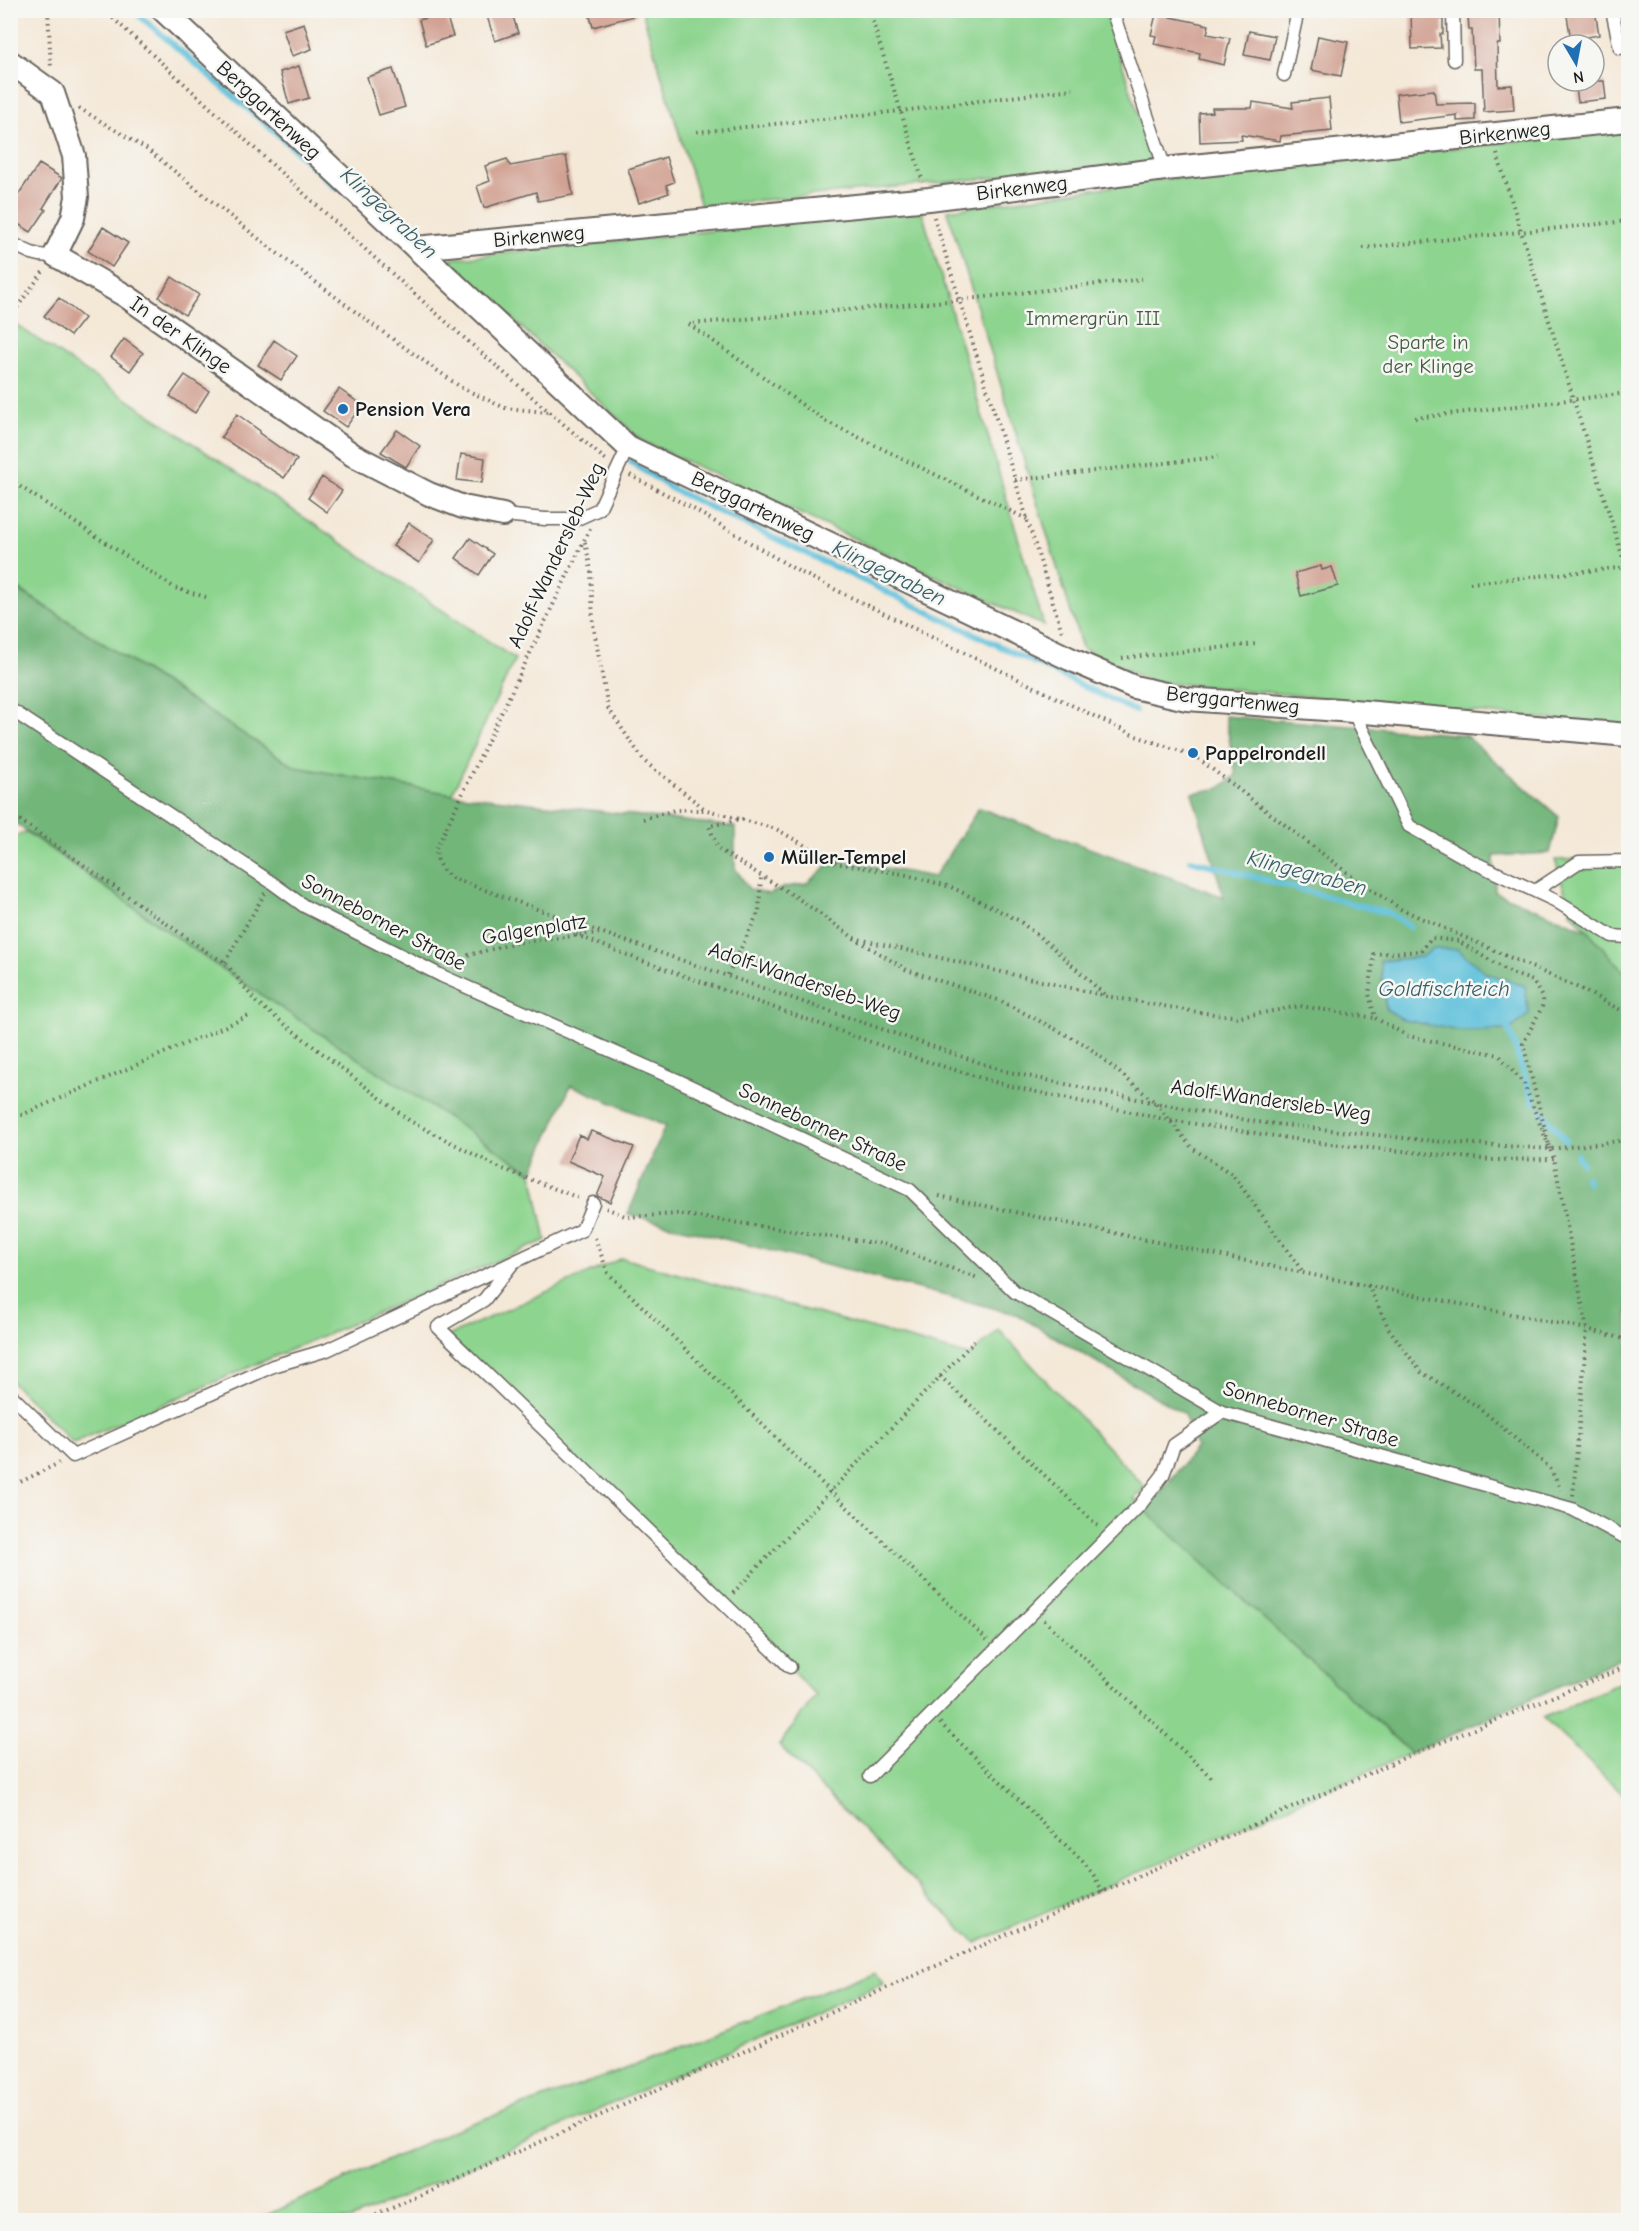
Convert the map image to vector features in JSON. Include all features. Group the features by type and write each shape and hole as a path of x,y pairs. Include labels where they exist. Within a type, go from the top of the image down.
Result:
{"street":[{"name":"Berggartenweg","path":"164,10 628,447 1070,659 1134,687 1187,699 1629,735"},
{"path":"10,62 53,93 74,156 77,197 73,218 55,255"},
{"name":"Birkenweg","path":"416,248 929,200 1165,169 1629,120"},
{"name":"In der Klinge","path":"55,255 126,296 352,455 429,494 464,507 503,515"}],"lane":[{"path":"1112,10 1165,169"},
{"path":"1284,75 1298,10"},
{"path":"1453,10 1454,60"},
{"path":"1612,10 1620,48"},
{"path":"10,242 33,255 43,257 55,255"},
{"name":"Adolf-Wandersleb-Weg","path":"599,509 628,447"},
{"path":"503,515 577,519 599,509"},
{"name":"Sonneborner Straße","path":"10,709 304,906 442,976 677,1080 910,1190 1015,1292 1222,1412 1572,1509 1629,1539"},
{"path":"1353,711 1409,826 1473,862 1554,900 1612,936 1629,937"},
{"path":"1535,891 1579,862 1629,861"},
{"path":"10,1394 74,1456 273,1366 327,1350 582,1230 594,1203"},
{"path":"514,1262 484,1300 438,1327 790,1667"},
{"path":"870,1776 1140,1505 1163,1475 1174,1445 1222,1412"}],"path":[{"path":"48,10 53,93 148,150 269,247 372,325 462,388 505,408 549,412"},
{"path":"869,10 1070,659"},
{"path":"697,132 901,111 1073,89"},
{"path":"1491,135 1629,574"},
{"path":"1364,248 1629,221"},
{"path":"10,317 55,255"},
{"path":"1027,519 825,421 689,324 959,300 1142,279"},
{"path":"1415,418 1629,393"},
{"path":"1015,480 1218,457"},
{"path":"10,480 176,588 206,597"},
{"name":"Adolf-Wandersleb-Weg","path":"599,509 436,849 437,863 442,871 452,878 603,933 1004,1071 1257,1122 1432,1141 1550,1149 1629,1140"},
{"path":"585,541 591,570 593,624 608,708 644,761 707,810"},
{"path":"1470,583 1627,567"},
{"path":"1114,659 1257,644"},
{"path":"1209,768 1358,881 1401,909 1581,989 1629,1014"},
{"path":"643,819 675,810 707,810 776,829 836,863 903,874 951,887 1018,920 1051,946 1106,996"},
{"path":"10,813 210,955 225,962 256,1002 410,1121 498,1167 627,1217 678,1214 888,1245 984,1280"},
{"path":"743,819 710,826 718,849 907,970 1001,1001 1086,1045 1156,1103 1192,1148 1233,1175 1303,1273"},
{"path":"728,975 759,911 761,877"},
{"path":"225,962 271,882"},
{"name":"Galgenplatz","path":"442,976 469,955 515,943 603,933"},
{"path":"576,935 645,962 919,1059 998,1083 1169,1120 1321,1143 1492,1160 1554,1159"},
{"path":"854,938 1106,996 1197,1012 1240,1017 1300,1006 1376,1018 1408,1036 1499,1055 1524,1084 1554,1159 1587,1329 1572,1509"},
{"path":"1376,1018 1369,994 1374,954 1420,951 1431,938 1458,941 1511,973 1533,981 1543,999 1542,1007 1523,1044 1550,1149"},
{"path":"10,1120 249,1016"},
{"path":"910,1190 1303,1273 1587,1329 1629,1340"},
{"path":"595,1238 608,1273 830,1491 997,1649"},
{"path":"1368,1285 1389,1329 1421,1372 1477,1406 1550,1468 1572,1509"},
{"path":"723,1603 977,1338"},
{"path":"940,1376 1109,1537"},
{"path":"10,1487 74,1456"},
{"path":"1035,1611 1212,1778"},
{"path":"365,2220 1408,1756 1629,1666"},
{"path":"931,1714 1082,1861 1103,1892"}],"green space":[{"path":"642,11 1105,11 1154,162 701,206"},
{"name":"Sparte in der Klinge","path":"1628,129 1628,727 1150,681 1082,648 947,210 1164,179"},
{"path":"921,208 1044,626 642,441 449,259"},
{"path":"12,322 515,659 452,794 295,767 11,584"},
{"path":"10,584 295,767 452,794 735,827 735,868 749,889 769,894 785,887 806,884 835,859 934,877 979,808 1224,897 1192,793 1220,788 1236,775 1225,716 1465,735 1559,817 1550,853 1494,856 1495,892 1587,930 1628,976 1628,1655 1411,1753 1146,1511 1196,1447 1184,1414 1016,1314 628,1214 665,1126 571,1085 532,1173 213,963 11,820","holes":["1457,949 1486,973 1525,986 1386,1009 1380,961 1421,957"]},
{"path":"26,832 213,963 532,1173 546,1240 73,1443 11,1381 10,839"},
{"path":"1628,858 1628,976 1571,912 1555,860"},
{"path":"622,1258 969,1356 999,1330 1145,1487 1134,1499 1411,1753 976,1943 779,1745 816,1695 448,1336"},
{"path":"1628,1679 1628,1799 1543,1718"},
{"path":"876,1970 883,1983 350,2220 256,2220 456,2129 612,2074"}],"water":[{"name":"Goldfischteich","path":"1432,949 1457,949 1486,973 1525,986 1529,1014 1509,1030 1460,1031 1404,1020 1386,1009 1380,961 1421,957"}],"building":[{"path":"485,10 511,10 518,33 495,41"},
{"path":"588,10 636,10 637,15 593,27"},
{"path":"1157,10 1171,12 1170,17 1209,25 1207,34 1230,38 1224,65 1199,59 1200,53 1154,44 1156,36 1151,35"},
{"path":"1411,10 1440,10 1440,19 1443,19 1443,34 1440,34 1441,48 1412,49"},
{"path":"1472,10 1499,10 1498,86 1512,85 1514,110 1484,112 1482,69 1474,69 1472,30 1469,30 1468,16 1472,16"},
{"path":"1566,10 1595,10 1599,33 1570,33"},
{"path":"445,12 453,36 426,45 419,20"},
{"path":"304,23 312,49 292,56 283,30"},
{"path":"1249,31 1275,36 1270,60 1244,55"},
{"path":"1318,36 1348,42 1341,76 1311,70"},
{"path":"299,66 309,98 289,104 280,72"},
{"path":"393,69 405,107 379,115 367,77"},
{"path":"1434,90 1436,104 1475,103 1475,120 1457,121 1457,115 1399,122 1396,94"},
{"path":"1577,93 1605,93 1606,99 1578,102"},
{"path":"1329,98 1332,131 1281,136 1280,141 1241,135 1242,140 1200,142 1199,113 1213,112 1212,108 1252,108 1253,102 1293,108 1292,102"},
{"path":"566,156 573,195 538,201 536,192 484,208 477,186 490,181 485,166 507,159 510,166"},
{"path":"666,157 674,182 666,185 669,193 639,203 628,169"},
{"path":"39,164 62,178 43,208 46,210 31,232 10,219 10,207"},
{"path":"103,227 128,243 112,267 88,251"},
{"path":"172,277 199,295 185,315 159,297"},
{"path":"59,298 84,318 70,336 44,316"},
{"path":"124,339 143,353 130,371 111,357"},
{"path":"274,340 297,356 281,380 258,365"},
{"path":"185,375 209,391 195,413 170,396"},
{"path":"339,389 362,405 346,427 323,411"},
{"path":"237,414 297,460 284,478 221,437"},
{"path":"397,430 420,446 406,467 381,452"},
{"path":"461,454 485,458 482,483 457,480"},
{"path":"322,477 342,491 327,512 308,498"},
{"path":"409,523 434,540 419,563 393,546"},
{"path":"470,538 493,554 479,575 456,558"},
{"path":"1321,566 1322,570 1332,567 1338,586 1301,596 1295,573"},
{"path":"591,1131 634,1147 610,1202 597,1196 605,1177 568,1161 579,1135 587,1139"}],"waterway":[{"name":"Klingegraben","path":"133,10 289,144 336,188"},
{"name":"Klingegraben","path":"631,462 672,489 1135,711"},
{"name":"Klingegraben","path":"1191,860 1391,914 1410,927"},
{"name":"Klingegraben","path":"1504,1026 1509,1030 1534,1103"},
{"name":"Klingegraben","path":"1541,1110 1565,1140"},
{"name":"Klingegraben","path":"1577,1155 1582,1163"},
{"name":"Klingegraben","path":"1586,1177 1588,1183"}],"place":[{"name":"Pension Vera","path":"343,409"},
{"name":"Pappelrondell","path":"1193,753"},
{"name":"Müller-Tempel","path":"769,857"}],"park label":[{"name":"Immergrün III","path":"1093,318"}]}
